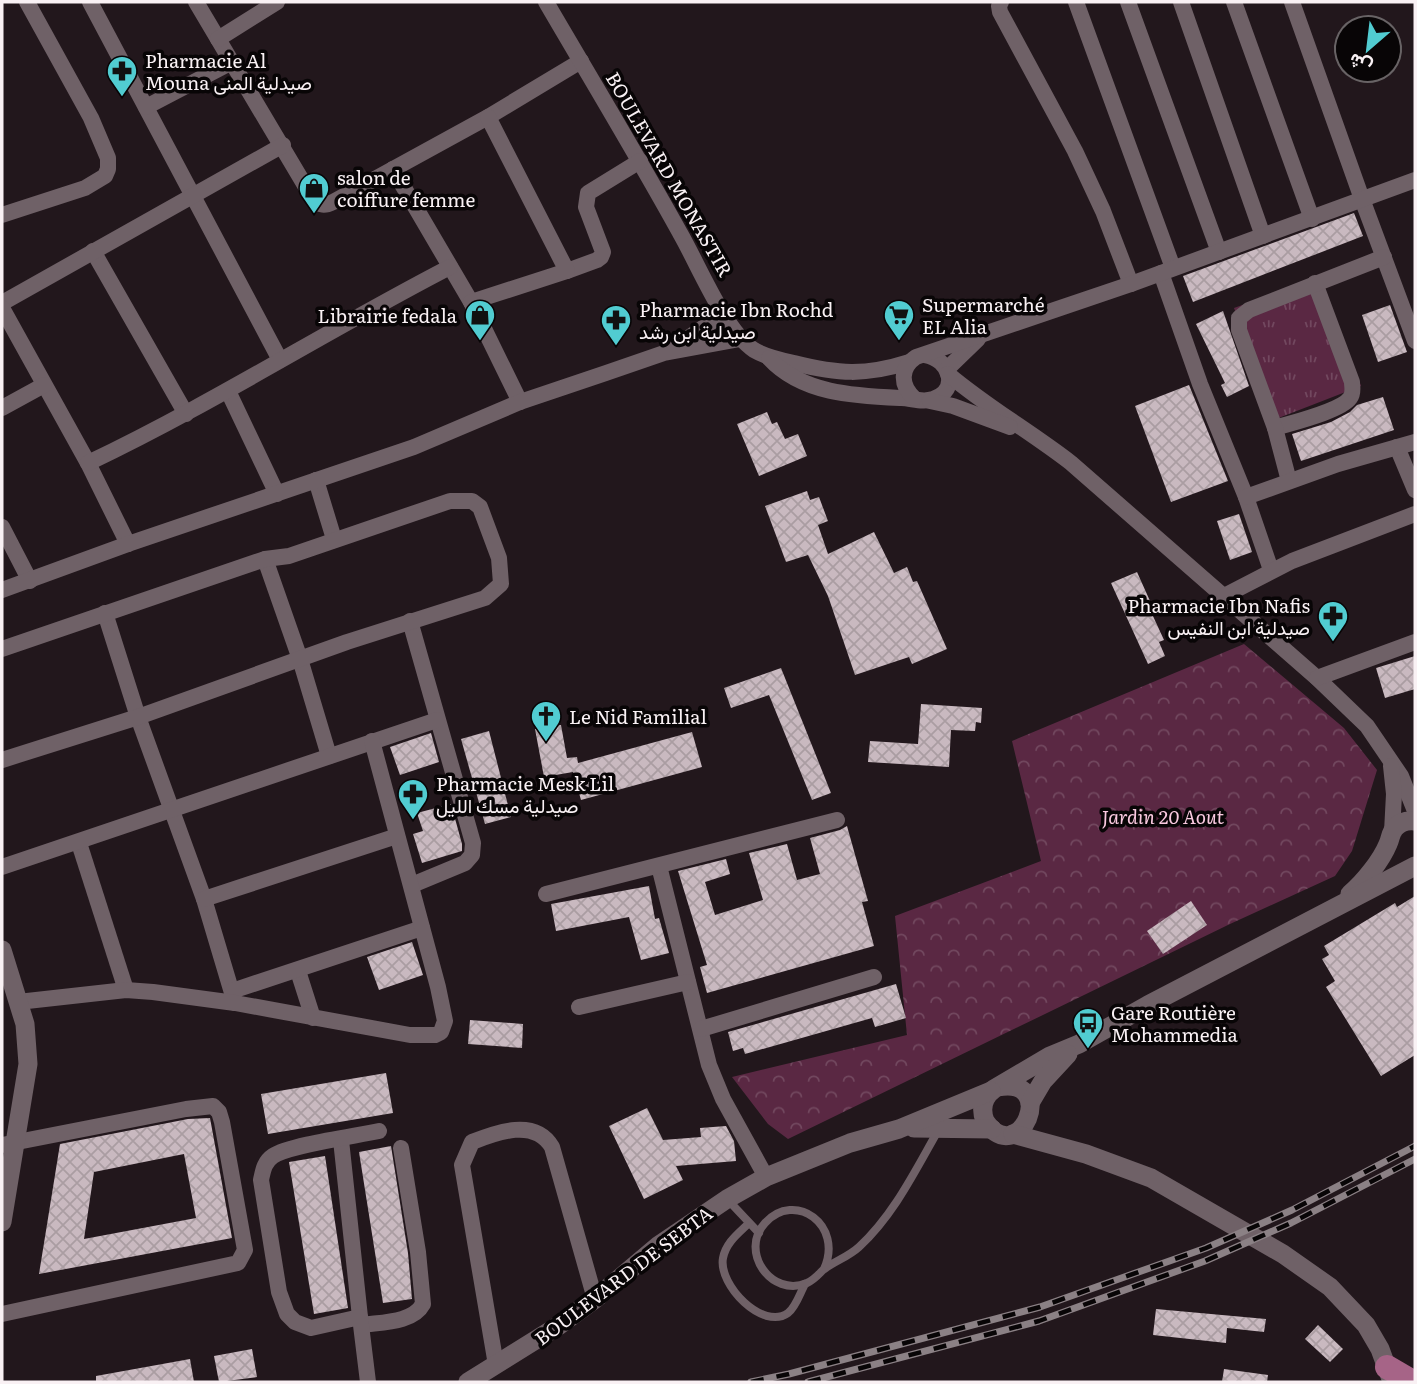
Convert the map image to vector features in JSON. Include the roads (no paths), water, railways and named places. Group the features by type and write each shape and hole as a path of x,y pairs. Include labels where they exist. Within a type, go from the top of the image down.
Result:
{"main road":[{"path":"1389,1374 1413,1382"}],"street":[{"path":"2,215 85,188 105,176 108,169 108,158 91,118 27,2"},
{"path":"90,2 280,360"},
{"path":"196,2 318,204 333,202 488,117 581,61"},
{"path":"218,39 277,2"},
{"name":"BOULEVARD MONASTIR","path":"546,2 640,161 723,314 740,339 753,350 768,357 846,373 882,370 909,362"},
{"path":"1001,2 1000,12 1075,151 1131,284"},
{"path":"1076,2 1167,271 1200,384 1246,497 1271,570"},
{"path":"1128,2 1219,252"},
{"path":"1181,2 1264,236"},
{"path":"1234,2 1311,219"},
{"path":"1292,2 1384,257 1409,306 1415,341"},
{"path":"146,107 232,62"},
{"path":"488,117 567,271"},
{"path":"128,544 88,463 2,306 93,251 283,145"},
{"path":"471,302 567,271 601,257 603,252 586,207 588,193 640,161"},
{"path":"393,169 471,302 520,402"},
{"path":"984,334 948,371 946,388 940,396 922,399 904,386 904,369 916,357 1131,284 1415,180"},
{"path":"93,251 186,414"},
{"path":"1289,481 1275,428 1238,321 1242,314 1249,310 1384,257"},
{"path":"88,463 186,414 450,267"},
{"path":"1275,428 1335,408 1348,401 1353,391 1315,283"},
{"path":"664,354 723,314"},
{"path":"2,590 128,544 414,447 520,402 664,354 740,339"},
{"path":"925,355 942,361 948,371"},
{"name":"BOULEVARD MONASTIR","path":"768,357 780,370 815,387 870,397 922,399 972,413 1042,440"},
{"name":"BOULEVARD MONASTIR","path":"948,371 976,397 1042,440 1317,678 1367,726 1409,792 1415,811"},
{"path":"2,408 44,385"},
{"path":"228,391 277,494"},
{"path":"1246,497 1415,442"},
{"path":"1397,447 1415,490"},
{"path":"316,480 334,539"},
{"path":"2,649 265,559 289,556 450,501 472,501 480,507 499,558 501,584 485,598 410,621 138,717 2,760"},
{"path":"1224,596 1271,570 1415,514"},
{"path":"2,527 30,581"},
{"path":"265,559 300,659 329,756"},
{"path":"105,613 138,717 204,899 234,997"},
{"path":"410,621 473,843 472,855 460,866 412,885"},
{"path":"1317,678 1415,642"},
{"path":"2,867 437,720"},
{"path":"18,1002 125,990 234,997 313,1018 410,1035 435,1035 441,1032 445,1021 412,885 372,741"},
{"name":"BOULEVARD MONASTIR","path":"1389,757 1394,794 1390,838"},
{"path":"546,894 836,820"},
{"path":"1337,906 1362,883 1403,822 1415,821"},
{"path":"204,899 397,836"},
{"path":"1390,838 1390,850 1397,860 1409,866 1415,865"},
{"path":"79,843 125,990"},
{"path":"1013,1133 1026,1125 1036,1091 1054,1068 1079,1044 1415,865"},
{"path":"659,866 714,1081 766,1177"},
{"path":"234,997 298,971 422,928"},
{"path":"2,950 25,1024 28,1064 8,1144 2,1222"},
{"path":"298,971 313,1018"},
{"path":"701,1029 874,977"},
{"path":"579,1007 688,982"},
{"name":"BOULEVARD DE SEBTA","path":"468,1382 558,1326 659,1245 727,1199 766,1177 850,1143 899,1129 995,1089 1050,1056 1079,1044"},
{"path":"1086,1154 1050,1130 1030,1107 1027,1096 1014,1087 995,1089 984,1100 982,1111 985,1121 998,1133 1013,1133 1086,1154 1151,1178 1283,1254 1349,1304 1366,1325 1389,1374"},
{"path":"2,1314 238,1263 246,1250 222,1122 219,1112 213,1107 186,1109 8,1144"},
{"name":"BOULEVARD DE SEBTA","path":"899,1129 992,1129"},
{"path":"496,1364 462,1165 472,1142 509,1130 532,1131 547,1139 552,1147 595,1299"},
{"path":"379,1131 284,1151 273,1156 263,1170 261,1180 279,1293 287,1314 295,1322 311,1328 407,1317 420,1310 423,1304 418,1252 401,1148"},
{"path":"341,1140 368,1382"}],"lane":[{"path":"824,1269 842,1260 870,1237 887,1216 940,1128"},
{"path":"727,1199 759,1233"},
{"path":"787,1211 800,1211 811,1216 821,1223 828,1234 829,1258 824,1269 816,1278 792,1286 769,1278 756,1257 755,1245 759,1233 775,1215 787,1211"},
{"path":"749,1223 730,1241 723,1258 722,1268 726,1280 735,1294 748,1306 768,1316 777,1317 792,1309 804,1284"}],"railway":[{"path":"751,1382 1040,1307 1206,1248 1292,1210 1415,1146"},
{"path":"808,1382 1039,1321 1205,1261 1291,1223 1415,1159"}],"place":[{"name":"Pharmacie Al Mouna صيدلية المنى","path":"122,98"},
{"name":"salon de coiffure femme","path":"314,215"},
{"name":"Librairie fedala","path":"480,342"},
{"name":"Supermarché EL Alia","path":"899,342"},
{"name":"Pharmacie Ibn Rochd صيدلية ابن رشد","path":"616,347"},
{"name":"Pharmacie Ibn Nafis صيدلية ابن النفيس","path":"1333,643"},
{"name":"Le Nid Familial","path":"546,743"},
{"name":"Pharmacie Mesk Lil صيدلية مسك الليل","path":"413,821"},
{"name":"Gare Routière Mohammedia","path":"1088,1050"}],"park label":[{"name":"Jardin 20 Aout","path":"1163,816"}]}
